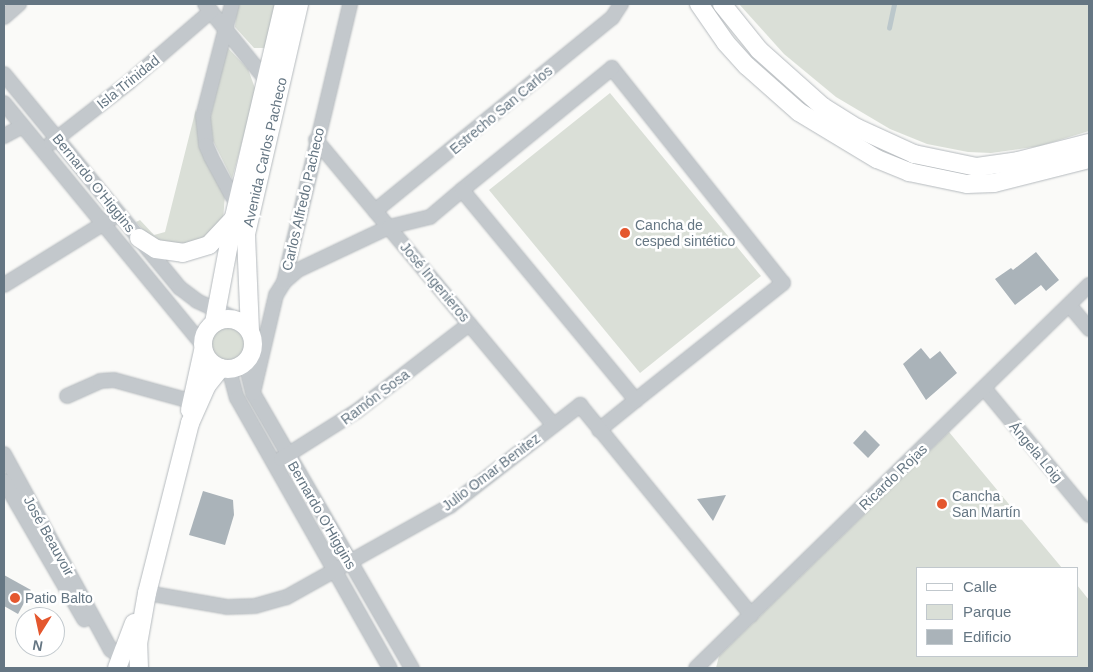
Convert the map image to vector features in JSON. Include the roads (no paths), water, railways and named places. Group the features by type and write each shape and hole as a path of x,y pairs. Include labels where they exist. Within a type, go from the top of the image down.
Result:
{"main road":[{"name":"Avenida Carlos Pacheco","path":"190,423 190,400 207,329 214,317 234,217 284,4"},
{"name":"Avenida Carlos Pacheco","path":"147,593 190,423 207,385 225,369 245,363 248,339 246,234 300,4"},
{"path":"698,4 726,43 747,66 799,112 877,158 909,172 967,184 994,183 1089,159"},
{"path":"722,4 759,50 823,107 857,128 914,154 977,167 1018,161 1089,143"},
{"path":"139,238 156,249 183,253 209,245 234,217"},
{"path":"214,317 221,319 248,339"},
{"path":"203,347 208,359 225,369"},
{"path":"125,666 147,593"}],"street":[{"path":"4,17 20,4"},
{"path":"232,4 203,116 209,151 232,196 240,196"},
{"name":"Carlos Alfredo Pacheco","path":"253,393 276,295 284,282 316,140 350,4"},
{"name":"Estrecho San Carlos","path":"375,211 612,18 621,4"},
{"path":"208,7 266,80"},
{"name":"Isla Trinidad","path":"43,150 128,83 208,7"},
{"path":"284,282 298,270 389,227 430,217 612,68 783,283 599,430 751,615"},
{"name":"Bernardo O'Higgins","path":"4,74 180,288 214,317"},
{"name":"Bernardo O'Higgins","path":"6,110 23,126 43,150 203,347"},
{"path":"4,136 23,126"},
{"name":"José Ingenieros","path":"316,140 553,424"},
{"path":"462,190 636,400"},
{"path":"4,285 103,226 119,214"},
{"name":"Ricardo Rojas","path":"699,667 1070,306 1089,285"},
{"path":"1070,306 1089,329"},
{"name":"Ramón Sosa","path":"275,462 288,456 358,411 469,324"},
{"path":"248,339 268,327"},
{"name":"Bernardo O'Higgins","path":"248,339 249,376 253,393 350,564 412,668"},
{"name":"Bernardo O'Higgins","path":"225,369 237,398 275,462 390,668"},
{"path":"67,396 100,381 114,380 190,400"},
{"name":"Ángela Loig","path":"984,388 1089,515"},
{"name":"Julio Omar Benitez","path":"147,593 227,608 255,606 287,597 350,564 450,506 553,424 580,405 599,430"},
{"name":"José Beauvoir","path":"4,454 111,650 125,666"},
{"name":"José Beauvoir","path":"4,481 125,666"}],"waterway":[{"path":"889,28 894,4"}],"place":[{"name":"Cancha de cesped sintético","path":"625,233"},
{"name":"Cancha San Martín","path":"942,504"},
{"name":"Patio Balto","path":"15,598"}]}
